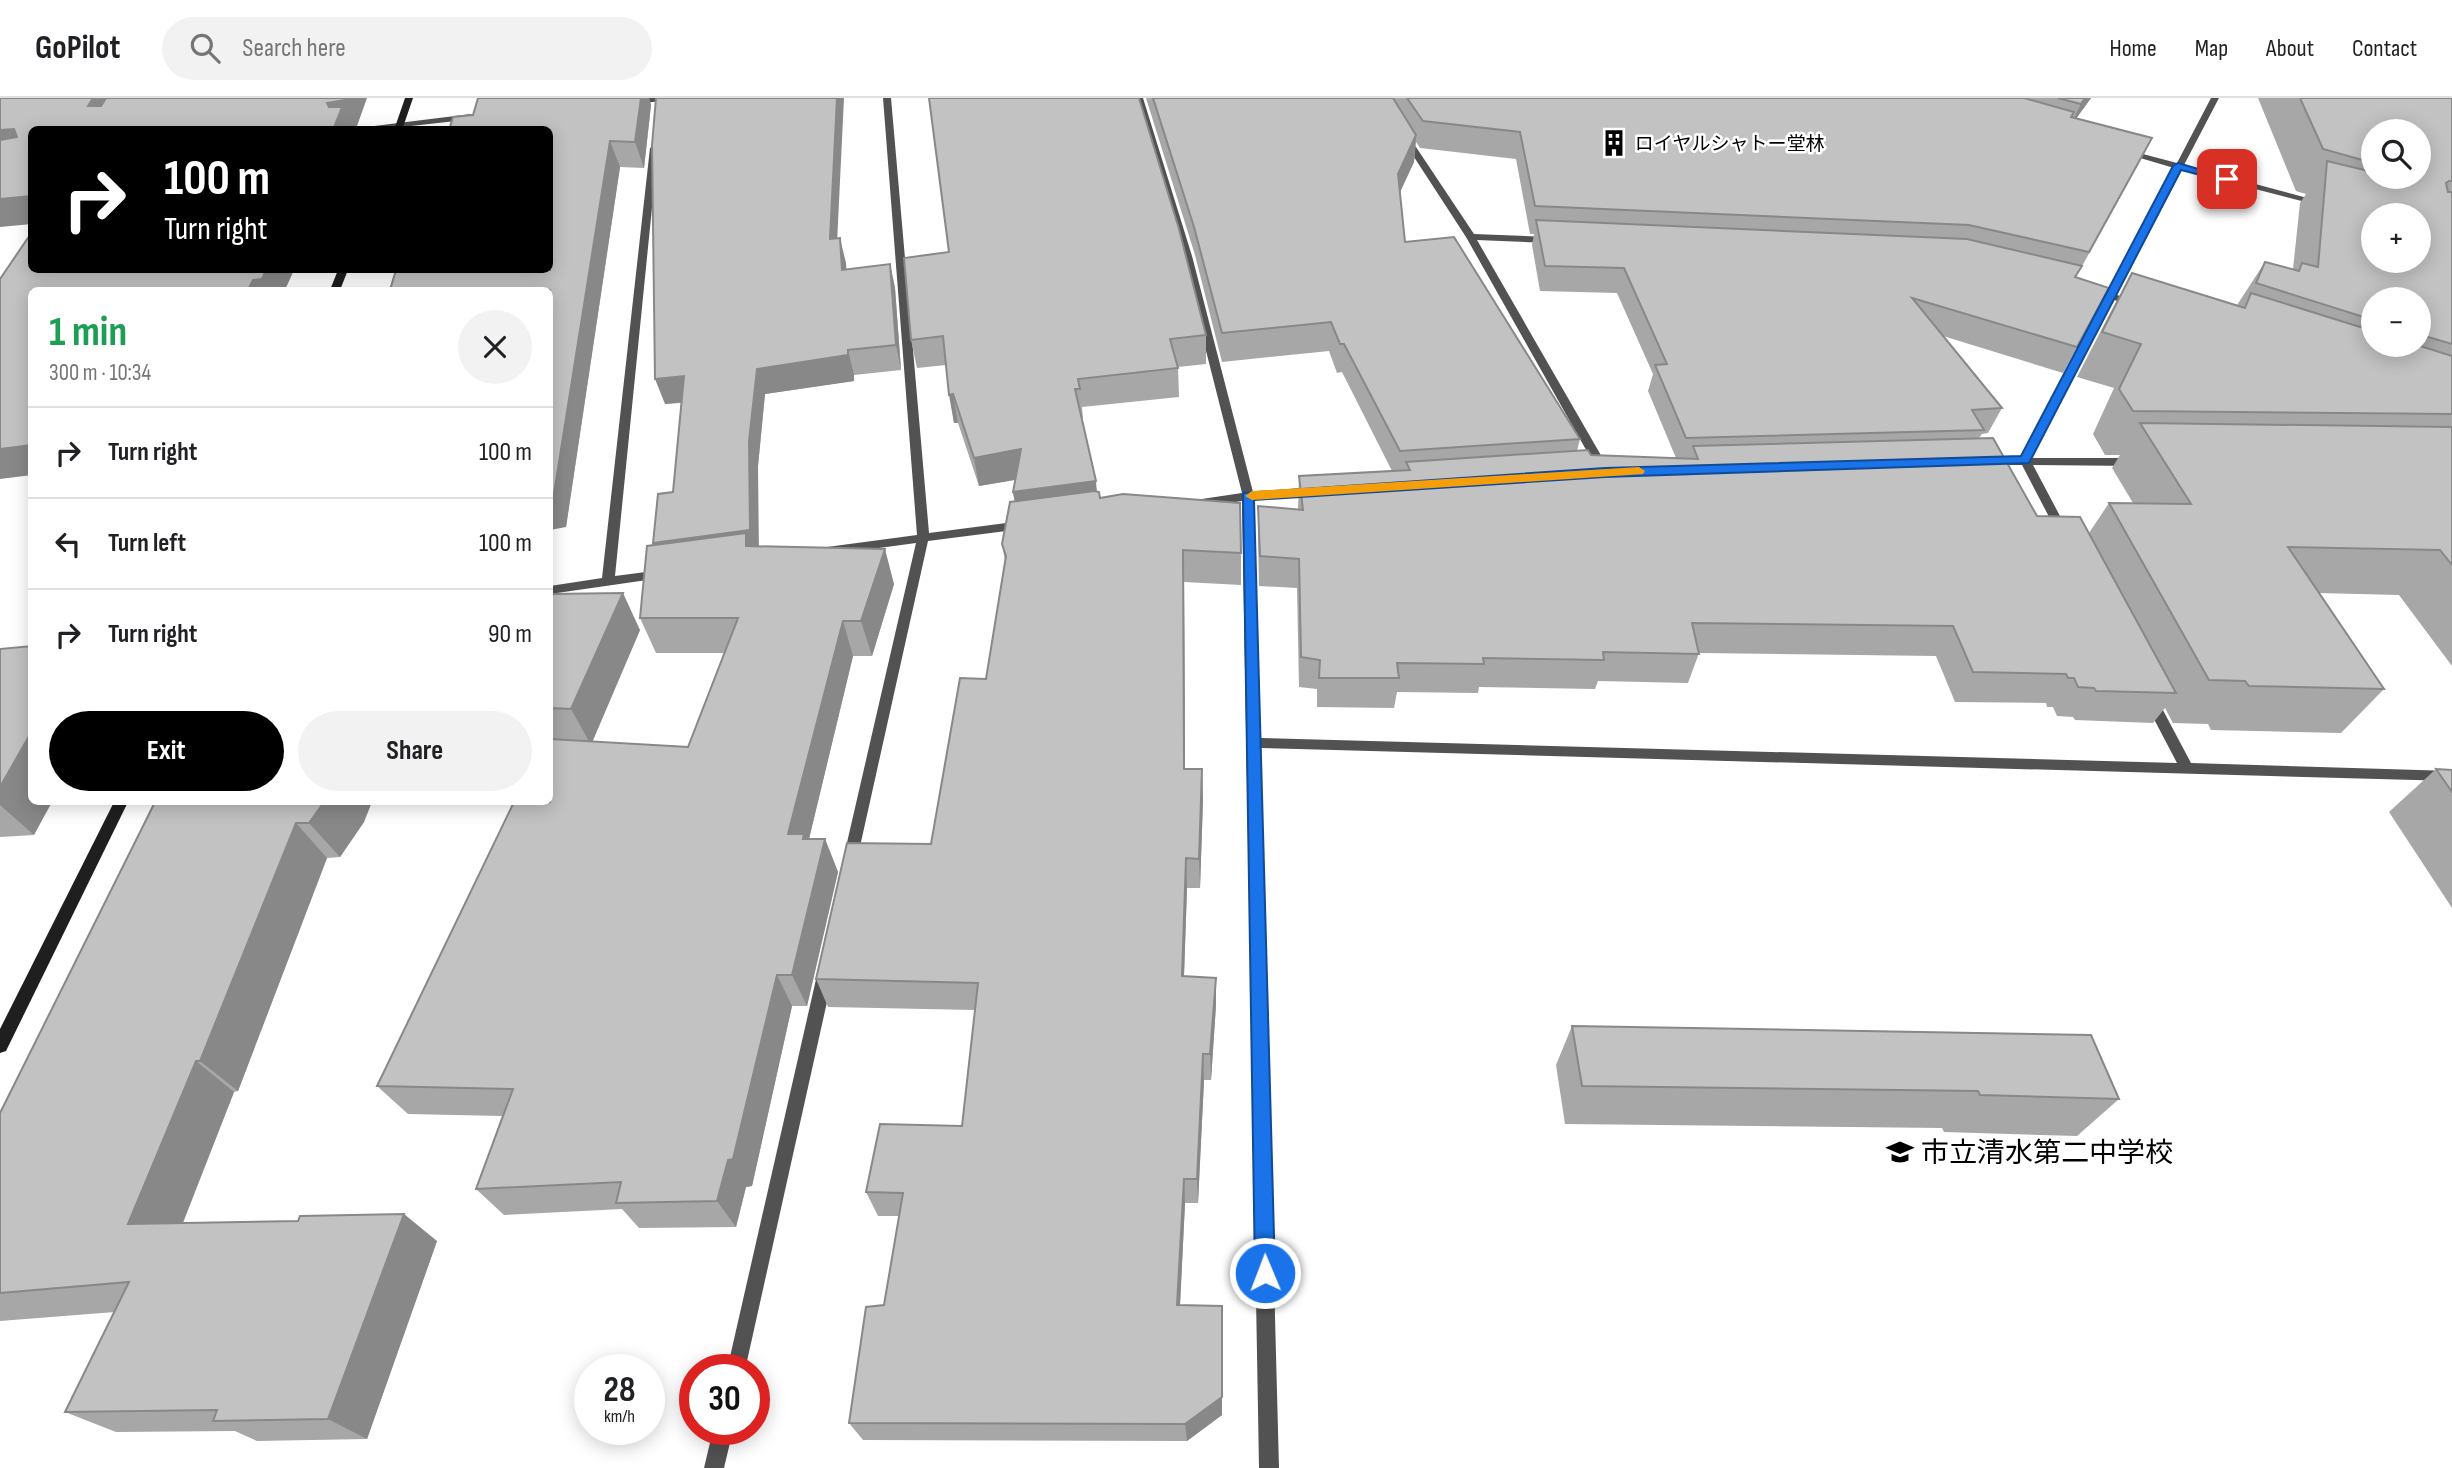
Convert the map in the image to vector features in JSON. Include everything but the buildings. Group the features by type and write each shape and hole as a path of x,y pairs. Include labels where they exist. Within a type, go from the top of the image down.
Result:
{"street":[{"path":"399,126 410,98"},
{"path":"618,103 675,98"},
{"path":"846,879 923,537 887,98"},
{"path":"1139,98 1187,256 1248,496 1269,1468"},
{"path":"2025,460 2215,98"},
{"path":"658,113 659,99"},
{"path":"407,126 482,117"},
{"path":"1402,133 1471,237 1605,472"},
{"path":"608,581 655,141"},
{"path":"2113,149 2334,207"},
{"path":"1471,237 1567,241"},
{"path":"2072,286 2150,308"},
{"path":"2025,460 2070,547"},
{"path":"1971,462 2149,462"},
{"path":"1591,473 1618,472"},
{"path":"1180,506 1248,496 1330,490"},
{"path":"813,553 1031,524"},
{"path":"553,590 676,572"},
{"path":"2141,682 2187,769"},
{"path":"1253,743 2452,776"},
{"path":"0,1046 120,805"},
{"path":"740,1354 828,961"},
{"path":"714,1468 719,1445"}],"slow traffic":[{"path":"1252,496 1639,471"}],"place":[{"name":"ロイヤルシャトー堂林","path":"1614,143"},
{"name":"市立清水第二中学校","path":"1900,1152"}],"route":[{"path":"1265,1273 1248,496 1605,472 2025,460 2178,166 2227,179"}]}
